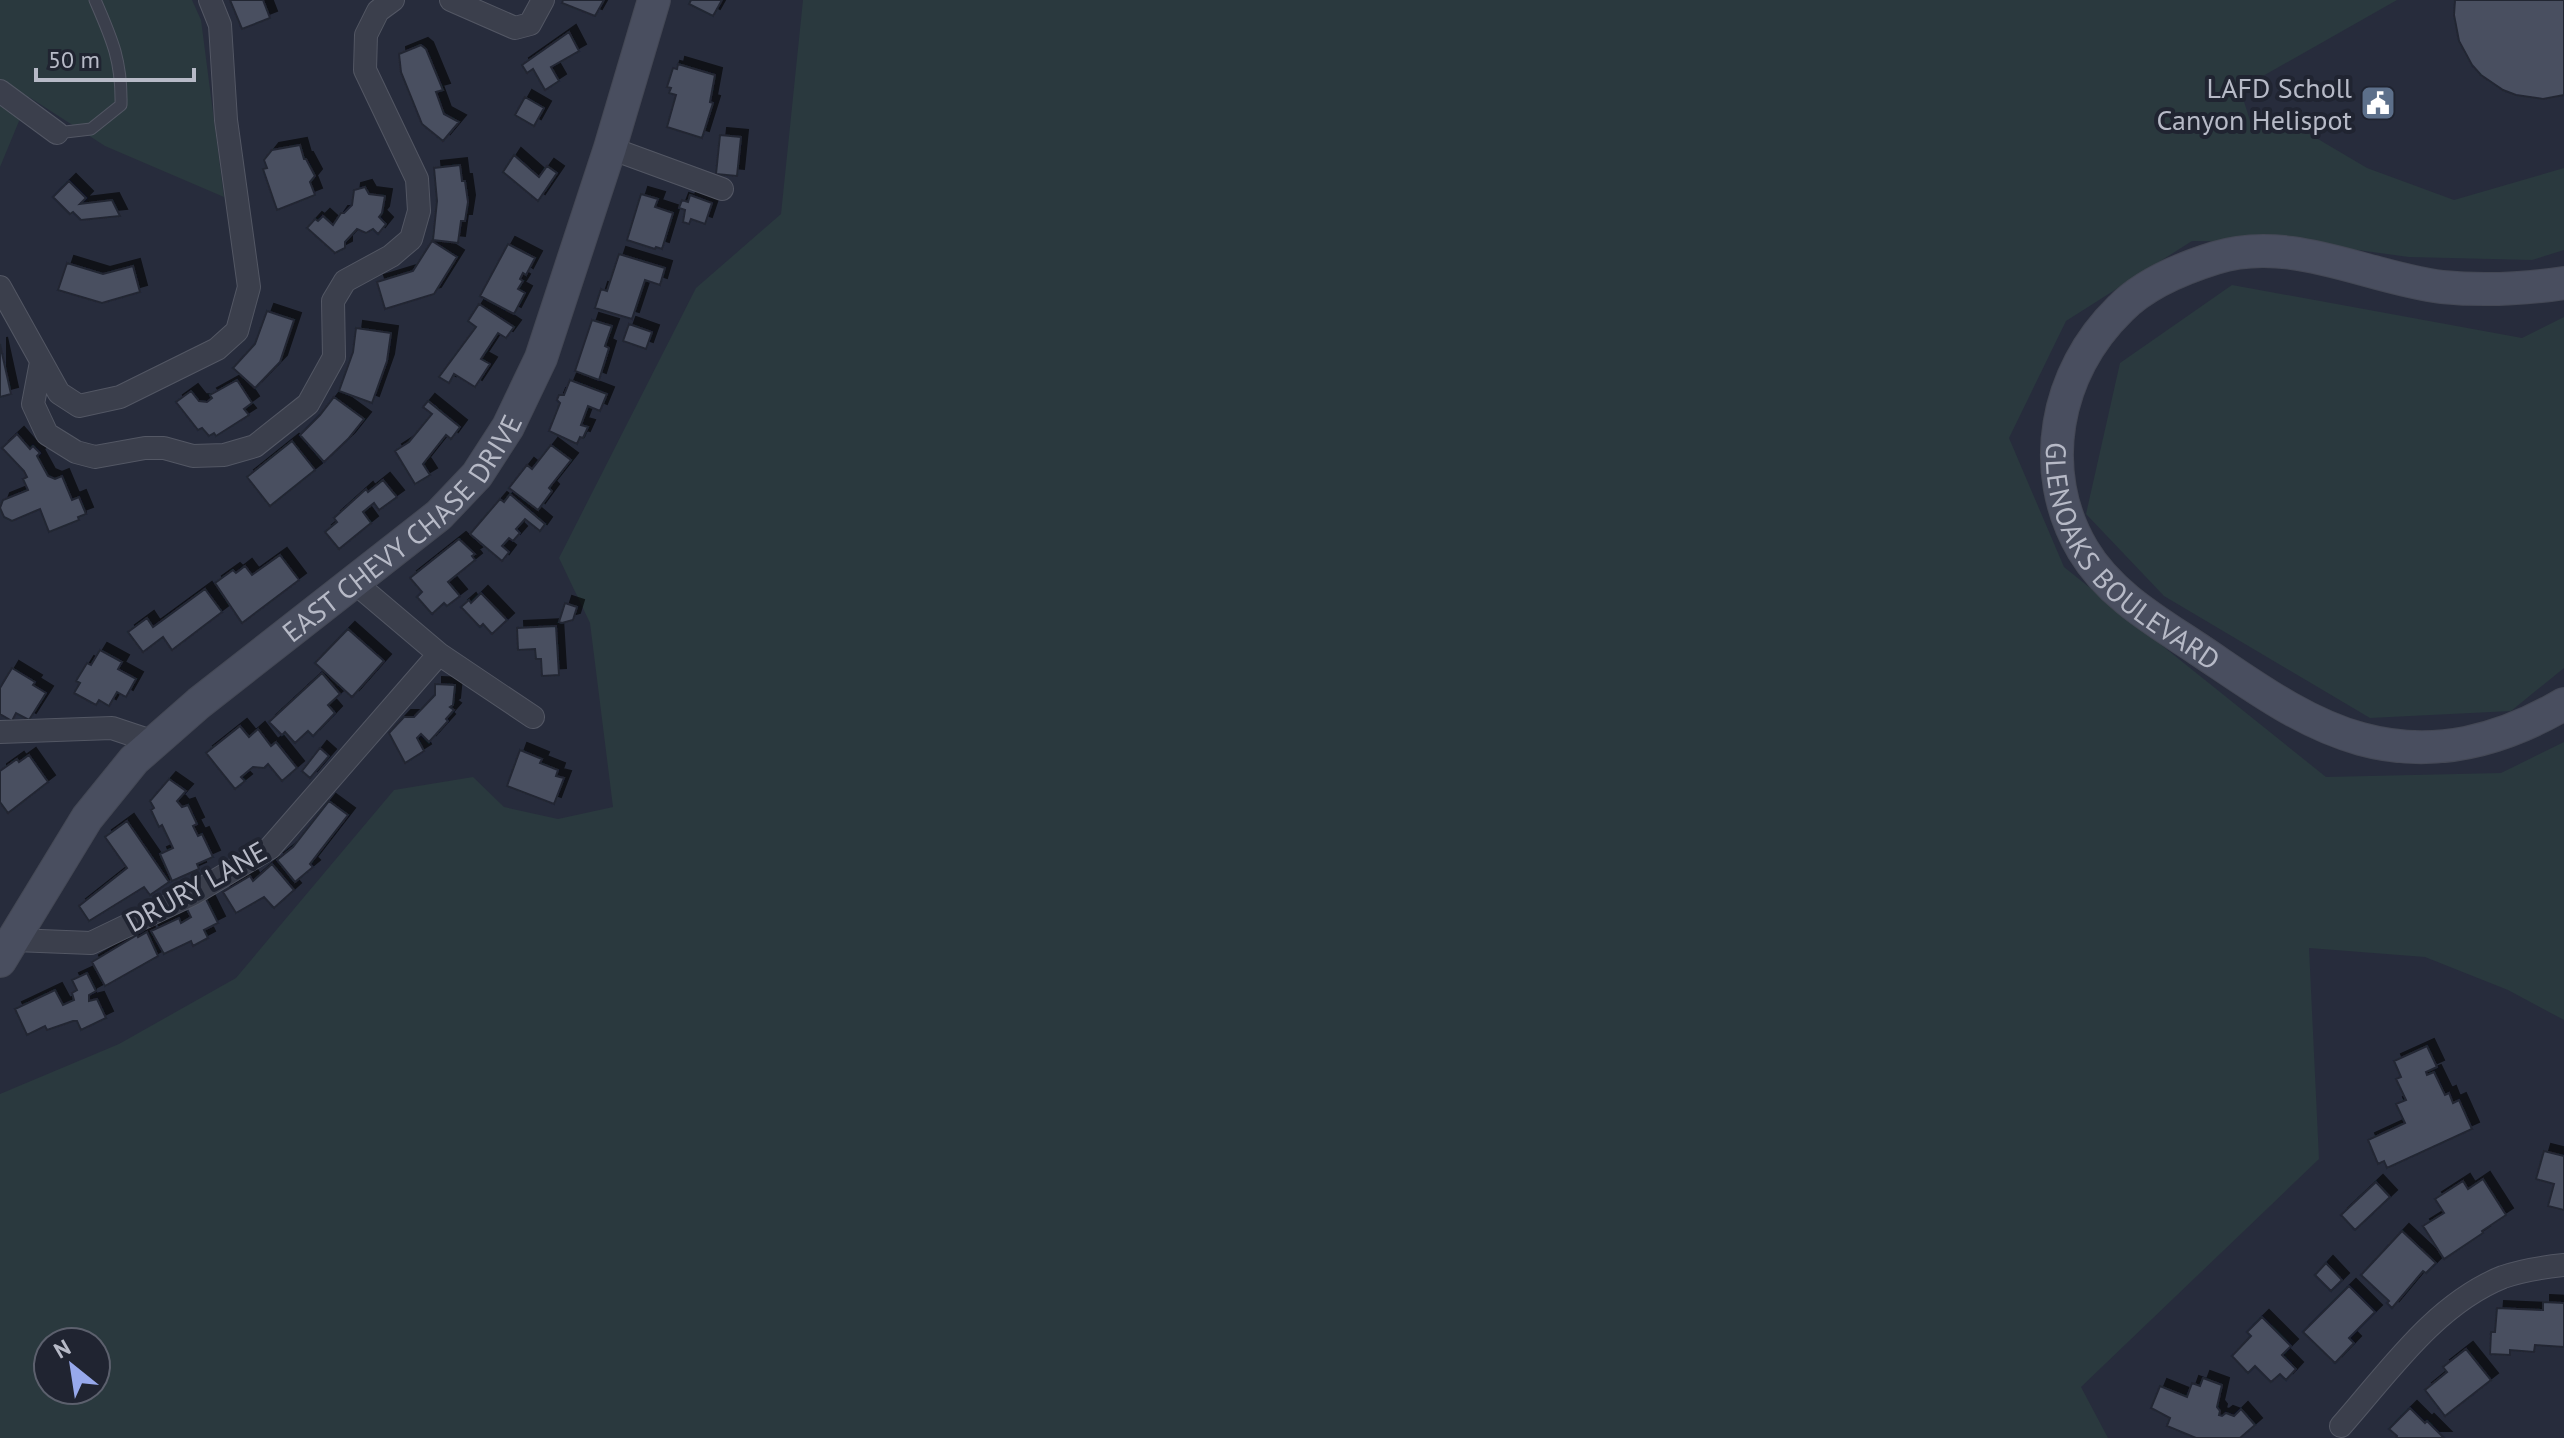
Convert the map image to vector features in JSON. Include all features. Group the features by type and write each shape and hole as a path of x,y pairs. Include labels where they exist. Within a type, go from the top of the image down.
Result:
{"street":[{"path":"0,287 59,393 79,406 120,397 217,349 237,331 249,287 226,120 220,25 210,0"},
{"path":"41,362 33,404 47,434 76,452 95,457 145,448 164,448 193,456 224,455 255,446 308,404 334,357 333,301 345,281 391,256 411,239 419,211 417,179 365,70 366,35 378,11 393,0"},
{"path":"451,0 515,28 530,24 543,0"},
{"name":"EAST CHEVY CHASE DRIVE","path":"8,950 87,818 118,778 154,742 439,515 477,475 508,427 541,358 610,148 654,0"},
{"path":"0,91 57,133"},
{"path":"610,148 722,189"},
{"name":"GLENOAKS BOULEVARD","path":"2564,283 2486,289 2441,287 2309,256 2255,251 2219,256 2184,268 2151,287 2122,306 2095,336 2077,366 2055,442 2066,515 2083,550 2109,586 2273,699 2315,721 2361,739 2405,746 2446,746 2490,739 2529,724 2564,704"},
{"path":"354,582 439,654 533,717"},
{"name":"DRURY LANE","path":"8,950 91,943 193,894 270,848 439,654"},
{"path":"0,732 112,728 154,742"},
{"path":"2341,1426 2428,1329 2465,1297 2503,1277 2535,1268 2564,1265"}],"lane":[{"path":"57,133 91,129 121,105 122,80 116,48 95,0"}],"shaded area":[{"path":"0,0 192,0 201,20 224,197 105,146 29,97 0,167"},
{"path":"803,0 2397,0 2240,89 2253,130 2301,129 2367,168 2454,200 2564,168 2564,250 2532,260 2409,257 2299,242 2192,241 2066,321 2009,438 2064,567 2326,777 2501,773 2564,742 2564,1020 2508,990 2425,957 2309,948 2319,1159 2081,1387 2108,1438 0,1438 0,1094 119,1044 236,978 394,790 473,777 504,807 558,819 613,807 590,623 559,558 696,288 781,214"},
{"path":"2232,285 2522,338 2564,317 2564,668 2511,711 2370,718 2164,596 2086,514 2120,363"}],"building":[{"path":"230,0 263,0 270,18 242,29"},
{"path":"563,0 604,0 595,16 562,3"},
{"path":"691,0 722,0 713,16 689,4"},
{"path":"2455,0 2564,0 2564,95 2543,99 2516,95 2481,75 2459,41 2454,15"},
{"path":"569,32 579,51 551,67 559,81 545,90 533,69 527,73 522,65"},
{"path":"421,45 426,49 443,90 436,92 444,114 459,122 443,141 422,124 401,72 399,54"},
{"path":"678,64 715,75 710,102 713,103 702,138 667,127 676,95 669,93 671,88 667,87 673,68 677,69"},
{"path":"525,97 544,108 534,126 515,115"},
{"path":"720,135 741,137 737,176 716,174"},
{"path":"300,145 304,159 315,176 310,182 315,195 277,210 263,169 267,168 264,160 272,150"},
{"path":"514,155 539,177 547,166 557,173 538,201 503,172"},
{"path":"460,165 468,202 458,243 433,240 437,201 434,168"},
{"path":"69,181 86,198 80,204 112,200 120,216 81,220 73,212 70,214 53,197"},
{"path":"365,187 369,194 385,196 379,217 386,224 378,234 373,229 366,233 357,229 345,242 345,248 335,253 307,228 323,216 333,225 341,213 352,205 354,190"},
{"path":"641,194 658,199 655,207 673,213 662,249 627,240"},
{"path":"690,195 712,203 705,224 691,219 689,224 683,222 685,210 679,208 682,200 688,202"},
{"path":"432,241 457,257 434,294 385,309 377,282 413,271"},
{"path":"508,244 535,258 526,275 523,273 520,279 523,281 518,289 525,293 514,314 480,296"},
{"path":"619,254 665,268 660,285 645,280 632,319 595,308 601,289 607,291"},
{"path":"67,263 103,274 133,266 140,292 102,303 58,290"},
{"path":"479,304 514,327 506,338 498,333 481,359 490,364 475,387 454,374 449,383 439,377 476,327 468,321"},
{"path":"267,311 294,320 280,362 255,388 233,368 255,344"},
{"path":"592,320 612,326 599,380 575,371"},
{"path":"629,324 652,332 646,349 623,341"},
{"path":"356,328 391,333 387,361 372,403 339,391 353,352"},
{"path":"0,344 11,394 0,397"},
{"path":"237,380 252,403 244,409 249,415 216,436 214,433 209,436 202,428 198,430 176,402 191,391 199,401 207,402 212,398 210,395"},
{"path":"570,380 607,394 600,411 588,406 581,425 588,427 577,444 549,431 560,403 557,400 559,395 564,395"},
{"path":"334,397 364,419 324,462 300,435"},
{"path":"428,401 460,427 451,439 446,435 423,464 430,475 415,484 395,451 409,442 432,414 423,407"},
{"path":"17,434 30,449 33,446 40,453 37,456 48,476 55,479 62,476 72,500 79,497 86,514 78,517 79,520 49,532 40,509 12,521 4,517 0,508 3,500 28,490 23,479 27,477 24,471 2,448"},
{"path":"292,441 315,470 270,506 247,477"},
{"path":"551,445 571,460 549,488 552,491 538,510 509,488 527,465 532,469"},
{"path":"383,480 397,497 379,510 374,503 363,512 371,523 339,549 325,532 337,522 334,518 366,489 368,492"},
{"path":"510,494 545,524 540,531 525,519 516,529 520,533 502,546 509,552 502,561 470,534 500,499 504,502"},
{"path":"459,539 475,554 472,556 475,560 448,582 460,596 447,606 444,603 432,614 417,597 422,592 410,578"},
{"path":"280,555 299,580 242,623 215,583 233,570 236,573 245,566 252,575"},
{"path":"205,589 222,612 172,650 163,637 143,652 128,632 147,618 153,627"},
{"path":"481,593 507,620 492,634 483,624 480,627 461,607 469,600 471,603"},
{"path":"565,603 577,607 573,620 562,623 559,622"},
{"path":"556,626 559,675 542,676 541,659 536,659 535,649 518,650 517,628"},
{"path":"348,629 384,661 352,697 315,663"},
{"path":"100,650 122,662 118,669 136,679 126,697 117,692 109,706 99,700 96,705 74,693 80,683 76,681"},
{"path":"12,668 46,693 29,720 16,713 12,721 0,714 0,688"},
{"path":"322,673 340,694 328,705 335,713 313,736 308,731 295,743 269,722"},
{"path":"435,684 455,685 453,705 450,707 454,710 429,742 421,734 417,738 424,751 405,763 389,733 404,717 414,717 435,695"},
{"path":"240,726 249,737 258,729 271,746 276,742 297,768 282,781 268,764 264,768 253,767 241,777 245,781 235,789 206,753"},
{"path":"320,748 329,756 310,778 302,771"},
{"path":"520,750 542,759 540,763 558,770 556,776 564,778 554,804 507,786"},
{"path":"29,755 48,782 8,813 0,802 0,771"},
{"path":"169,779 186,791 177,801 182,807 188,805 197,824 193,826 198,836 202,834 213,857 197,864 199,869 172,881 160,854 173,848 162,825 159,827 150,801"},
{"path":"329,801 348,815 310,864 313,867 295,882 277,860 293,847"},
{"path":"127,821 169,882 150,895 144,887 89,921 79,906 127,868 105,837"},
{"path":"272,864 294,890 274,908 264,897 236,913 223,892 250,876 253,881"},
{"path":"205,897 218,923 204,930 208,938 193,946 191,941 164,954 151,931 179,918 181,923 191,917 186,907"},
{"path":"147,932 158,956 105,986 92,962"},
{"path":"87,973 96,991 89,995 89,1001 97,999 106,1018 81,1030 77,1021 73,1021 47,1030 45,1026 27,1035 15,1009 55,990 63,1005 74,1000 72,993 77,990 72,980"},
{"path":"2427,1046 2437,1067 2426,1072 2427,1075 2434,1072 2445,1095 2449,1093 2453,1103 2459,1100 2472,1129 2387,1168 2384,1161 2378,1164 2368,1140 2405,1123 2396,1104 2406,1100 2396,1079 2401,1077 2394,1061"},
{"path":"2544,1151 2564,1156 2564,1210 2548,1206 2554,1184 2536,1179"},
{"path":"2483,1179 2506,1215 2444,1259 2423,1226 2444,1213 2435,1199 2463,1181 2468,1189"},
{"path":"2376,1182 2390,1197 2355,1230 2341,1215"},
{"path":"2402,1231 2436,1263 2426,1273 2423,1271 2392,1308 2387,1303 2389,1301 2361,1275"},
{"path":"2326,1263 2342,1280 2331,1291 2315,1275"},
{"path":"2349,1286 2375,1312 2349,1338 2354,1343 2335,1363 2303,1332"},
{"path":"2543,1302 2564,1303 2564,1347 2535,1345 2534,1352 2510,1350 2510,1355 2490,1354 2497,1308 2543,1310"},
{"path":"2262,1317 2291,1346 2282,1355 2296,1369 2286,1380 2280,1374 2271,1382 2255,1366 2248,1373 2232,1356 2251,1336 2247,1332"},
{"path":"2466,1349 2491,1380 2445,1416 2425,1390 2447,1372 2443,1367"},
{"path":"2203,1378 2222,1385 2217,1407 2219,1415 2226,1413 2234,1416 2241,1409 2255,1425 2240,1438 2196,1438 2167,1426 2170,1418 2151,1408 2160,1386 2187,1397 2192,1383 2200,1386"},
{"path":"2410,1408 2444,1438 2396,1438 2389,1429"}],"place":[{"name":"LAFD Scholl Canyon Helispot","path":"2378,103"}]}
